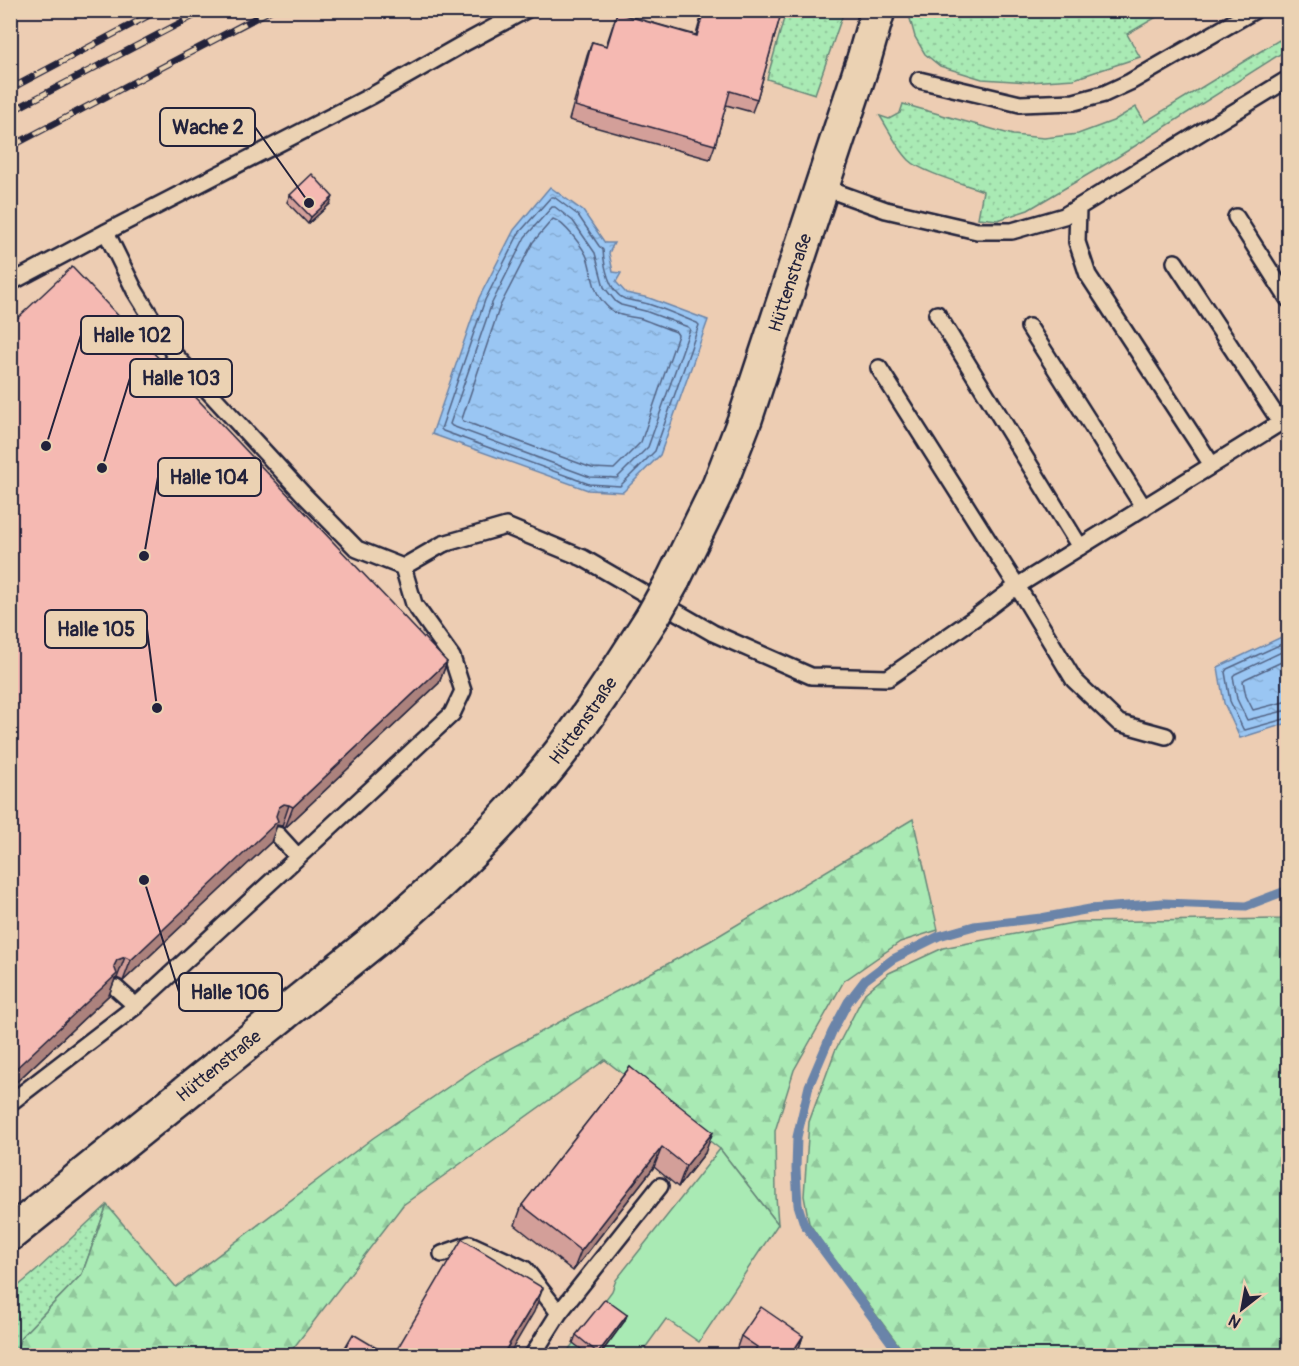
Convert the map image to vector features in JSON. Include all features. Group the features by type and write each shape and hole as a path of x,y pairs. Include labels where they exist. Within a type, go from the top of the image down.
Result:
{"main road":[{"name":"Hüttenstraße","path":"10,1234 385,932 443,881 504,819 549,767 596,705 653,616 719,486 745,419 864,59 878,10"}],"lane":[{"path":"10,284 373,95 526,10"},
{"path":"919,80 1020,104 1074,102 1104,94 1130,82 1255,10"},
{"path":"822,187 886,210 977,231 1012,231 1064,216 1288,79"},
{"path":"1078,208 1077,242 1088,275 1212,465"},
{"path":"1236,217 1288,299"},
{"path":"106,232 135,291 174,354 357,549 403,567"},
{"path":"403,567 442,544 506,526 583,558 712,633 811,676 888,678 1017,586 1285,420 1175,262"},
{"path":"937,314 1080,547"},
{"path":"1029,327 1144,508"},
{"path":"879,368 1074,680 1119,723 1166,736"},
{"path":"10,1103 136,1006 452,714 463,691 452,657 414,604 403,567"},
{"path":"278,835 298,857"},
{"path":"116,988 136,1006"},
{"path":"532,1356 559,1313 660,1186"},
{"path":"442,1254 470,1245 525,1269 559,1313"}],"green space":[{"path":"911,10 1119,10 1125,17 1136,11 1167,11 1127,34 1140,57 1074,79 1029,82 982,79 940,66 925,54 915,37 909,15"},
{"path":"786,11 844,11 815,94 767,79"},
{"path":"1279,40 1285,51 1116,158 1028,210 998,220 978,218 983,191 933,173 909,160 880,116 889,119 900,113 903,104 1013,135 1044,138 1078,134 1113,121 1136,107 1145,122"},
{"path":"913,819 938,930 900,942 844,981 794,1070 775,1131 778,1224 720,1149 605,1060 403,1205 288,1355 15,1356 21,1337 82,1274 107,1205 176,1287 373,1138 485,1062 710,941"},
{"path":"1288,918 1288,1355 906,1355 809,1223 804,1196 809,1122 835,1051 865,993 889,973 943,948 1077,922"},
{"path":"720,1149 778,1224 699,1342 666,1319 640,1355 577,1355 569,1349 612,1291 616,1280"},
{"path":"107,1205 82,1274 21,1337 15,1355 11,1356 11,1292"}],"water":[{"path":"550,187 583,211 605,243 614,243 609,253 613,272 621,273 616,282 626,293 649,298 708,320 660,455 623,492 588,490 432,434 479,298 514,230"},
{"path":"1288,634 1288,723 1240,738 1224,703 1218,667"}],"building":[{"path":"704,10 782,10 757,99 730,91 715,145 575,106 592,42 607,46 617,13 697,36"},
{"path":"312,174 333,197 311,217 290,195"},
{"path":"72,267 447,662 293,807 284,804 279,807 276,816 278,821 131,960 125,957 117,960 114,966 117,974 10,1074 10,325"},
{"path":"630,1067 713,1132 686,1166 662,1147 581,1251 522,1205"},
{"path":"462,1239 543,1288 502,1356 393,1356"},
{"path":"605,1299 627,1315 598,1353 576,1335"},
{"path":"761,1307 803,1336 790,1356 756,1356 753,1353 757,1347 741,1336"},
{"path":"353,1334 390,1356 340,1356"}],"waterway":[{"path":"901,1356 804,1224 798,1205 797,1137 809,1086 832,1032 848,1002 865,980 893,959 939,936 974,926 1090,909 1163,903 1246,906 1288,890"}],"railway":[{"path":"10,89 159,10"},
{"path":"10,112 205,10"},
{"path":"10,147 271,10"}],"place":[{"name":"Wache 2","path":"309,203"},
{"name":"Halle 102","path":"46,446"},
{"name":"Halle 103","path":"102,468"},
{"name":"Halle 104","path":"144,556"},
{"name":"Halle 105","path":"157,708"},
{"name":"Halle 106","path":"144,880"}]}
